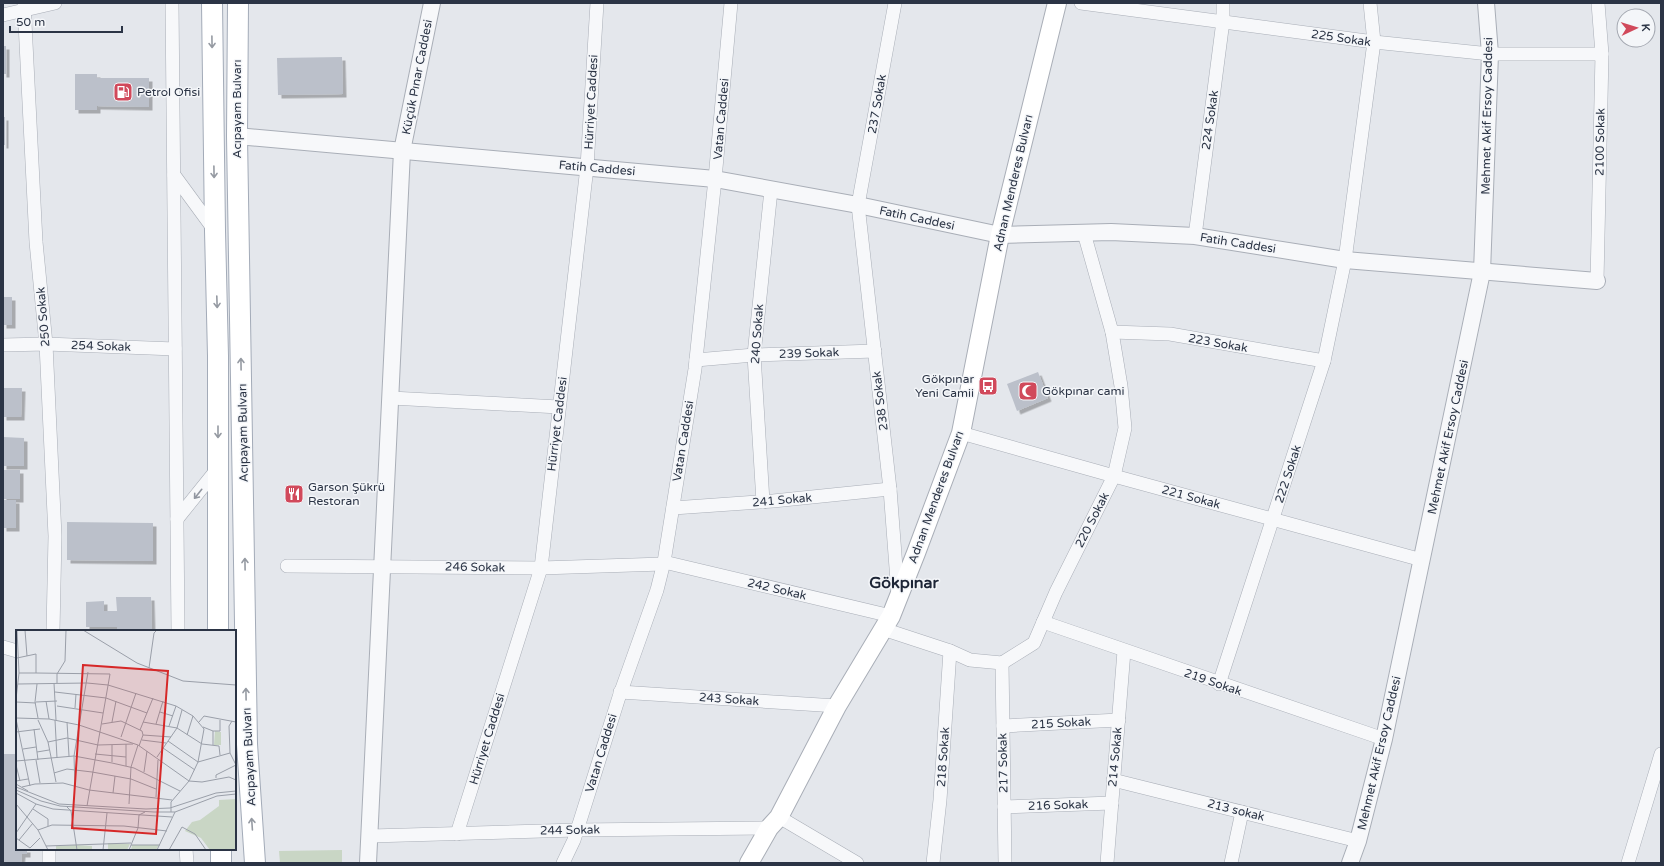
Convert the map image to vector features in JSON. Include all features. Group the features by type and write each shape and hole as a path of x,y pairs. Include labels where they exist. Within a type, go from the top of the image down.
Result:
{"main road":[{"name":"Acıpayam Bulvarı","path":"212,3 218,356 218,630"},
{"name":"Acıpayam Bulvarı","path":"238,3 236,136 247,744 255,863"},
{"name":"Adnan Menderes Bulvarı","path":"748,863 774,822 837,706 887,622 916,553 961,433 1000,235 1057,3"},
{"path":"221,850 221,863"}],"street":[{"path":"3,15 24,6 55,3"},
{"path":"172,3 178,630"},
{"name":"Küçük Pınar Caddesi","path":"368,863 402,151 434,3"},
{"name":"Hürriyet Caddesi","path":"457,834 541,568 587,167 597,3"},
{"name":"Vatan Caddesi","path":"563,863 577,830 620,692 657,590 664,563 696,360 715,179 731,3"},
{"name":"237 Sokak","path":"858,206 895,3"},
{"name":"225 Sokak","path":"1081,3 1374,42 1490,54 1602,54"},
{"name":"224 Sokak","path":"1195,236 1223,21 1223,3"},
{"path":"1370,3 1374,42"},
{"name":"Mehmet Akif Ersoy Caddesi","path":"1350,863 1358,841 1384,739 1482,272 1490,54 1486,3"},
{"name":"2100 Sokak","path":"1597,281 1602,54 1598,3"},
{"name":"250 Sokak","path":"24,6 36,242 46,344 55,536 54,630"},
{"name":"222 Sokak","path":"1219,684 1324,361 1345,260 1374,42"},
{"name":"Fatih Caddesi","path":"236,136 715,179 1000,235 1084,233 1195,236 1345,260 1597,281"},
{"path":"174,175 215,231"},
{"name":"240 Sokak","path":"763,502 754,356 771,190"},
{"name":"238 Sokak","path":"858,206 890,489 898,597"},
{"name":"220 Sokak","path":"1002,663 1034,643 1056,592 1114,476 1126,428 1112,332 1084,233"},
{"name":"223 Sokak","path":"1112,332 1170,334 1324,361"},
{"name":"254 Sokak","path":"3,345 46,344 175,349"},
{"name":"239 Sokak","path":"696,360 875,351"},
{"path":"391,398 559,406"},
{"name":"221 Sokak","path":"961,433 1422,560"},
{"path":"177,519 218,468"},
{"name":"241 Sokak","path":"673,508 763,502 890,489"},
{"name":"246 Sokak","path":"286,566 541,568 664,563"},
{"name":"242 Sokak","path":"664,563 887,622"},
{"path":"887,622 970,660 1002,663"},
{"name":"219 Sokak","path":"1043,622 1219,684 1384,739"},
{"path":"3,647 16,651"},
{"name":"218 Sokak","path":"933,863 940,800 950,651"},
{"name":"214 Sokak","path":"1107,863 1124,651"},
{"name":"217 Sokak","path":"1002,663 1005,863"},
{"name":"243 Sokak","path":"620,692 837,706"},
{"name":"215 Sokak","path":"1003,726 1118,720"},
{"path":"1628,863 1661,754"},
{"name":"213 sokak","path":"1114,780 1358,841"},
{"name":"216 Sokak","path":"1004,807 1112,803"},
{"path":"1231,863 1242,812"},
{"path":"774,822 857,863"},
{"name":"244 Sokak","path":"370,836 774,822"},
{"path":"49,850 49,863"},
{"path":"186,850 187,863"}],"green space":[{"path":"342,850 342,863 280,863 279,851"}],"building":[{"path":"3,46 6,46 6,74 3,74"},
{"path":"342,57 343,94 278,95 277,58"},
{"path":"75,74 97,74 97,78 149,78 149,107 97,106 97,110 75,110"},
{"path":"3,117 5,117 5,145 3,145"},
{"path":"3,297 12,297 12,325 3,325"},
{"name":"Gökpınar cami","path":"1038,372 1048,398 1017,411 1007,384"},
{"path":"3,388 22,388 21,417 3,417"},
{"path":"3,437 24,438 24,466 3,466"},
{"path":"3,470 20,470 20,499 3,499"},
{"path":"3,500 16,500 16,528 3,528"},
{"path":"67,522 153,523 153,561 67,560"},
{"path":"116,597 151,597 152,630 117,630 117,627 86,627 86,602 104,601 104,611 117,611"},
{"path":"3,754 16,754 16,850 27,850 27,854 22,854 21,863 3,863"}],"place":[{"name":"Petrol Ofisi","path":"123,92"},
{"name":"Gökpınar Yeni Camii","path":"988,386"},
{"name":"Gökpınar cami","path":"1028,391"},
{"name":"Garson Şükrü Restoran","path":"294,494"}],"district":[{"name":"Gökpınar","path":"904,582"}]}
